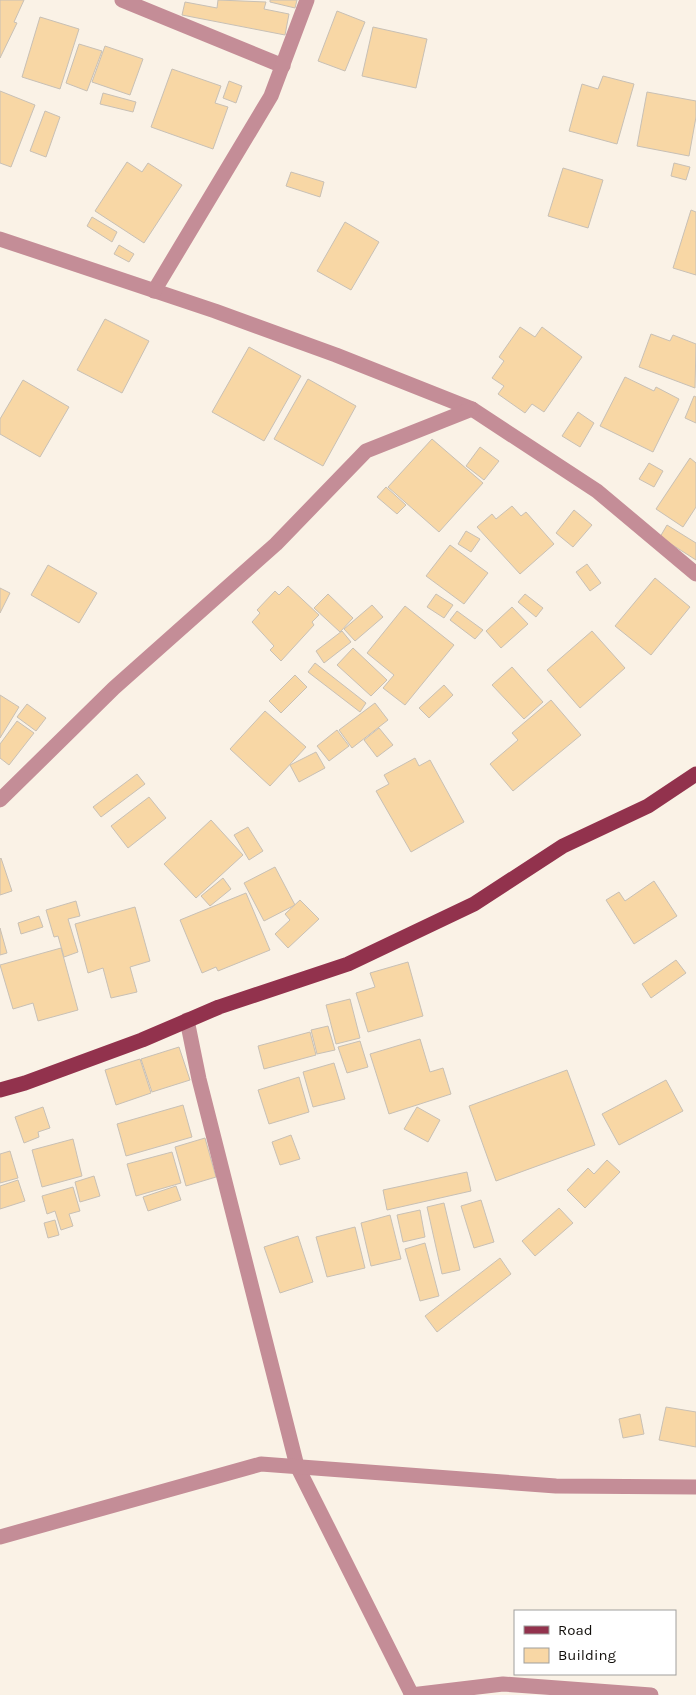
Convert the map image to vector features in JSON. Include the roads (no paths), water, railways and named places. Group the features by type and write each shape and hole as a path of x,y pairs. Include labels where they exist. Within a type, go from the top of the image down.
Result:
{"main road":[{"path":"0,1090 25,1083 133,1043 219,1007 348,964 474,904 563,846 648,806 696,774"}],"street":[{"path":"122,0 283,66"},
{"path":"154,291 271,96 307,0"},
{"path":"0,239 336,355 472,409 596,491 696,574"},
{"path":"0,800 114,688 276,544 366,451 472,409"},
{"path":"186,1020 297,1466 411,1695 503,1684 651,1695"},
{"path":"0,1537 261,1464 556,1486 696,1486"}]}
